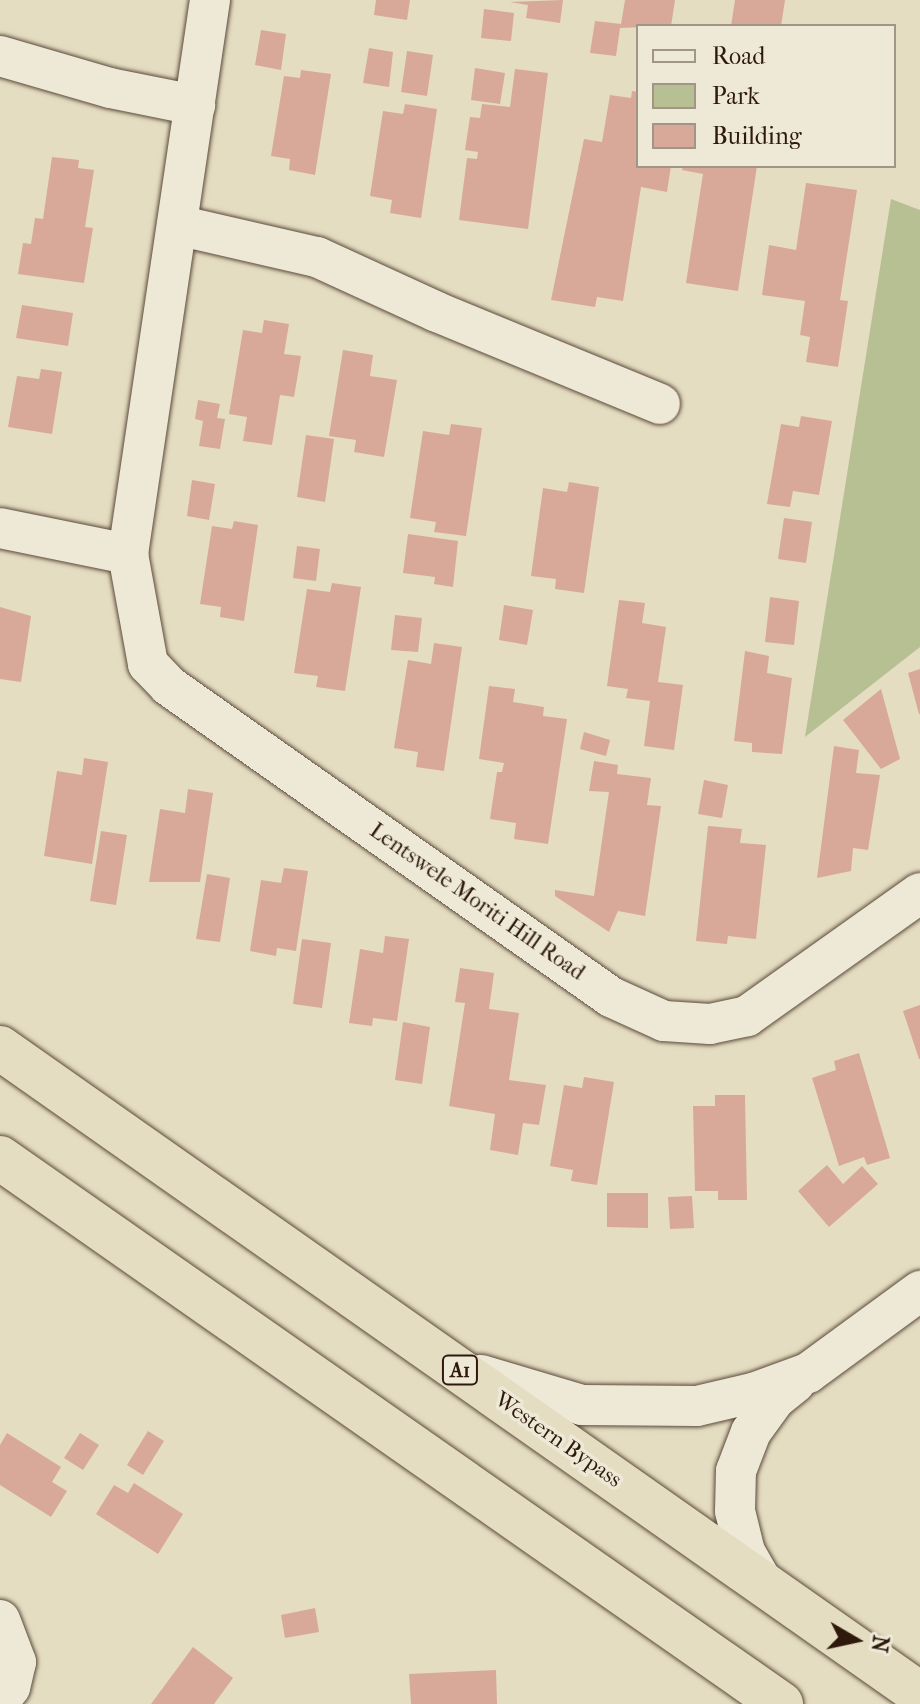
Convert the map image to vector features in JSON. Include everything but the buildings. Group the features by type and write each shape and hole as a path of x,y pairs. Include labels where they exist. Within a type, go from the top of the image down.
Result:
{"highway":[{"name":"Western Bypass","path":"0,1048 920,1694"},
{"path":"0,1158 781,1704"}],"street":[{"name":"Lentswele Moriti Hill Road","path":"210,0 128,554 148,664 169,686 611,997 664,1021 710,1024 747,1016 920,893"},
{"path":"0,56 110,88 195,105"},
{"path":"177,225 317,257 437,312 660,404"},
{"path":"0,528 128,554"},
{"path":"765,1587 745,1552 735,1511 736,1471 759,1421 775,1399 920,1291"},
{"path":"422,1343 526,1392 582,1405 697,1406 808,1373"},
{"path":"0,1620 16,1662 10,1687 0,1701"}],"green space":[{"path":"891,199 920,210 920,647 805,737"}]}
